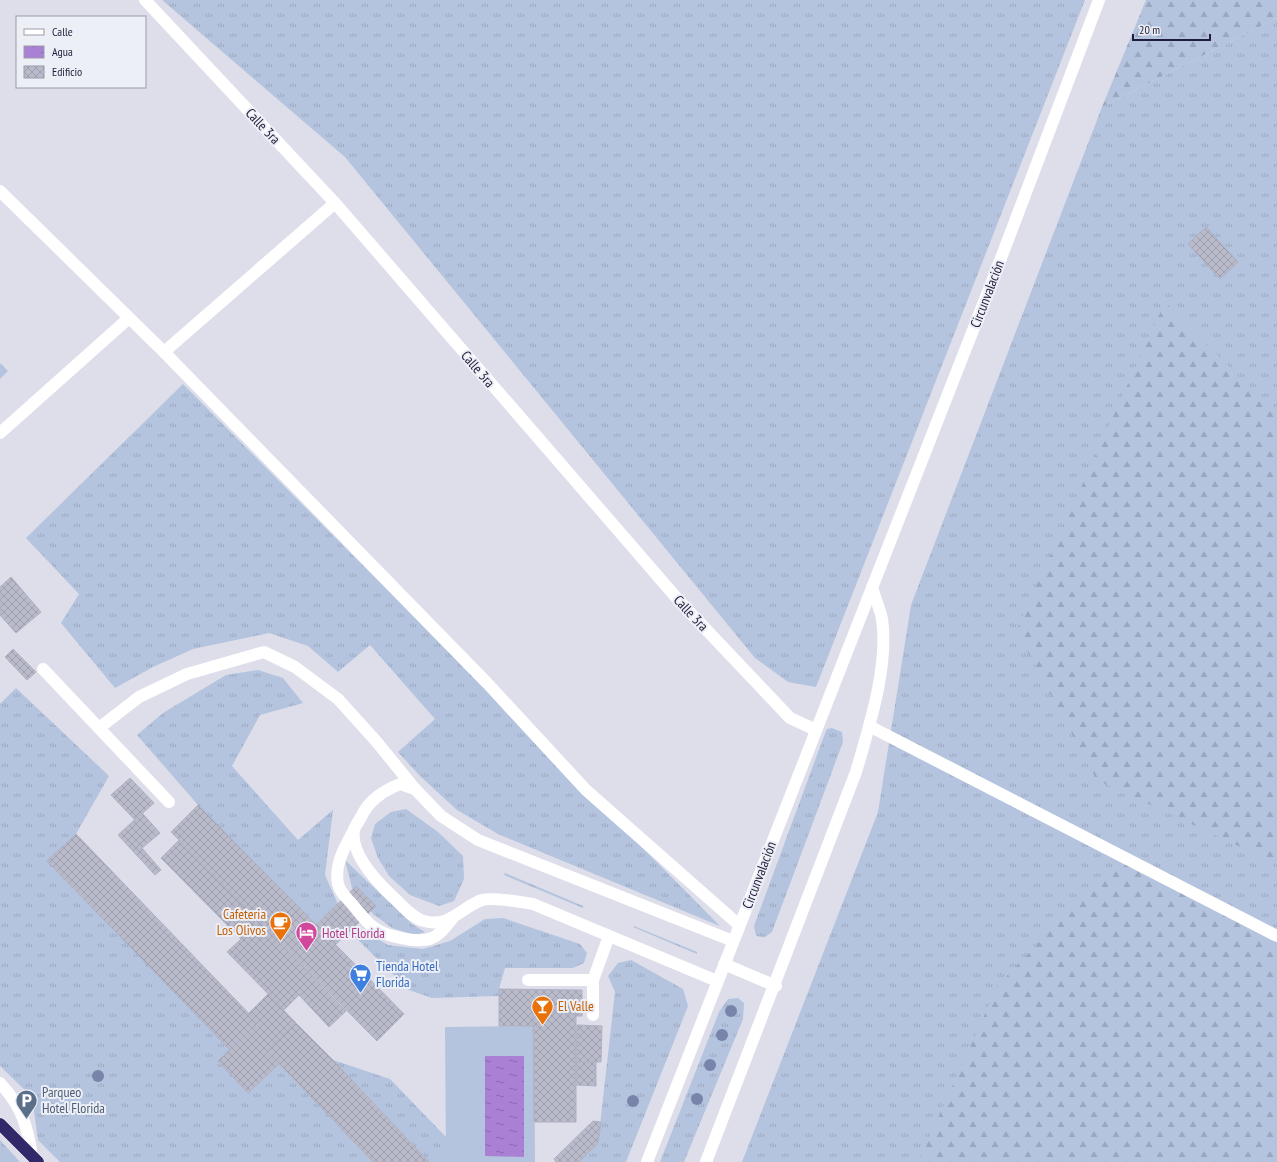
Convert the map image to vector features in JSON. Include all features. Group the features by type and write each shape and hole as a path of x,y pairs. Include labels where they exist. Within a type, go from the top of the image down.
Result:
{"highway":[{"path":"0,1124 35,1159"}],"street":[{"name":"Calle 3ra","path":"145,0 335,203 681,603 790,718 816,730"},
{"name":"Circunvalación","path":"647,1162 995,274 1099,0"},
{"path":"0,191 164,352 488,684 586,790 739,925"},
{"path":"164,352 335,203"},
{"path":"0,433 129,318"},
{"path":"706,1162 776,986 856,772 869,726 883,656 882,619 872,587"},
{"path":"99,728 140,697 187,674 264,652 295,667 338,699 376,741 415,789 441,816 478,840 733,941"},
{"path":"44,669 169,802"},
{"path":"869,726 1277,936"},
{"path":"415,789 400,784 383,792 365,808 341,854 338,864 338,885 342,893 373,927 382,932 411,940 423,940 432,938 463,910 483,900 515,900 533,904 717,982"},
{"path":"354,830 356,847 361,858 380,885 413,915 423,921 433,923 452,919"},
{"path":"593,1015 593,980 609,936"},
{"path":"724,964 776,986"},
{"path":"528,980 593,980"},
{"path":"0,1083 13,1098 27,1126 35,1159"}],"green space":[{"path":"162,0 1085,0 816,687 788,682 755,658 345,157"},
{"path":"1146,0 1277,0 1277,18 1102,107"},
{"path":"1277,18 1277,1162 742,1162 878,812 911,605 1102,107"},
{"path":"1165,302 1277,415 1277,864 1097,780 1016,631"},
{"path":"0,363 8,371 0,379"},
{"path":"183,384 720,926 498,834 457,810 420,776 398,752 435,719 370,645 338,672 308,646 269,633 193,649 153,667 115,688 61,623 79,594 26,538"},
{"path":"258,670 283,678 303,703 260,715 232,766 298,840 333,810 325,875 338,904 316,925 198,805 137,735 163,713 226,675"},
{"path":"16,688 109,776 76,834 48,861 230,1050 218,1061 248,1093 279,1064 373,1162 60,1162 38,1140 32,1097 0,1066 0,704"},
{"path":"832,728 842,732 843,742 772,932 765,937 756,936 754,926 824,736 827,729"},
{"path":"406,809 438,832 463,856 464,879 454,901 439,906 410,895 389,876 378,858 371,838 375,824 391,812"},
{"path":"1122,856 1277,936 1277,1162 918,1162 998,985"},
{"path":"345,860 412,924 425,932 415,935 392,928 373,914 352,888"},
{"path":"505,873 583,906 583,908 504,875"},
{"path":"503,918 580,944 587,953 584,963 573,968 505,968 499,989 499,996 432,998 409,990 349,931 355,926 388,945 423,949 450,941 485,919"},
{"path":"634,926 697,952 697,954 633,927"},
{"path":"631,960 683,989 688,1006 626,1162 579,1162 598,1143 615,992 608,976 618,963"},
{"path":"738,998 744,1003 743,1019 684,1162 660,1162 719,1012 728,999"},
{"path":"534,1026 535,1162 446,1162 445,1027"},
{"path":"333,1060 390,1079 446,1137 446,1162 429,1162"},
{"path":"0,1140 20,1162 0,1162"}],"water":[{"path":"485,1056 524,1056 524,1157 485,1156"}],"building":[{"path":"1206,227 1238,262 1220,279 1188,244"},
{"path":"11,577 41,612 16,633 0,615 0,587"},
{"path":"13,649 36,672 27,680 5,657"},
{"path":"130,778 154,803 135,820 111,795"},
{"path":"198,805 404,1014 377,1041 171,832"},
{"path":"142,813 160,833 142,848 161,870 155,875 118,835"},
{"path":"76,834 258,1023 230,1050 47,861"},
{"path":"179,840 346,1011 329,1027 299,995 284,1010 227,952 241,939 161,858"},
{"path":"356,886 376,906 335,945 316,925"},
{"path":"499,989 582,990 582,1016 576,1016 576,1012 533,1012 534,1026 499,1026"},
{"path":"268,994 296,1023 267,1051 279,1064 248,1093 218,1061 258,1023 249,1013"},
{"path":"533,1012 576,1012 576,1122 534,1122"},
{"path":"296,1023 429,1162 373,1162 267,1051"},
{"path":"577,1025 602,1026 601,1062 576,1062"},
{"path":"576,1062 596,1062 596,1086 576,1085"},
{"path":"593,1121 601,1122 598,1143 579,1162 556,1162 554,1159"}],"place":[{"name":"Cafeteria Los Olivos","path":"281,942"},
{"name":"Hotel Florida","path":"307,952"},
{"name":"Tienda Hotel Florida","path":"360,994"},
{"name":"El Valle","path":"542,1026"},
{"name":"Parqueo Hotel Florida","path":"27,1120"}]}
